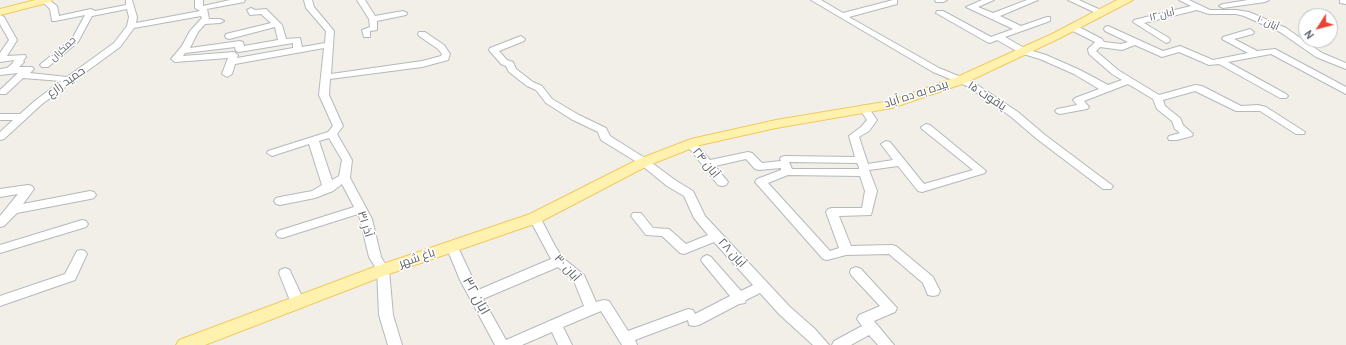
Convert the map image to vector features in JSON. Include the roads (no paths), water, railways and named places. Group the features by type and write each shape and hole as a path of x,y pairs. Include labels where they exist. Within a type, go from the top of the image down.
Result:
{"main road":[{"path":"0,14 27,3 46,0"},
{"name":"بیده به ده آباد","path":"644,162 690,144 776,124 892,104 961,80 1072,28 1101,8 1118,1"},
{"name":"باغ شهر","path":"185,345 298,304 383,270 536,218 644,162"}],"street":[{"path":"46,0 51,7 54,8 55,18 91,11 91,14 130,3 133,17 131,26 202,7 241,0"},
{"path":"272,153 313,138 332,134 338,126 324,95 327,77 330,31 310,8 308,0"},
{"path":"361,0 373,19 374,28 366,30 367,35"},
{"name":"یاقوت ۱۵","path":"814,0 936,70 961,80 1014,114 1041,137 1107,186"},
{"path":"990,0 971,7 1019,28"},
{"path":"993,16 1034,0"},
{"path":"1072,0 1101,8"},
{"name":"آبان ۱۰","path":"1183,0 1200,8 1215,12 1236,12 1246,14 1283,30 1319,55 1346,66"},
{"path":"1200,8 1265,0"},
{"path":"842,16 894,2"},
{"path":"202,7 206,18 194,31 186,47 175,59 234,54 227,74"},
{"name":"آبان ۱۲","path":"1166,40 1136,22 1200,8"},
{"path":"251,10 253,13 263,11 276,24 282,36 283,42"},
{"name":"جمکران","path":"45,65 75,40 91,11"},
{"path":"373,19 402,13"},
{"path":"940,13 990,40 1019,28 1047,19"},
{"path":"0,14 13,40 0,58"},
{"path":"203,22 220,21"},
{"path":"229,36 276,24"},
{"name":"حمید زارع","path":"0,137 39,102 117,45 131,26"},
{"path":"1072,28 1096,39 1100,42 1099,44"},
{"path":"1108,29 1162,54 1180,49 1212,63 1272,51 1346,91"},
{"path":"1250,32 1226,39 1256,54"},
{"path":"327,77 422,64 445,58 446,54 441,47 422,34"},
{"path":"998,36 1023,50 1078,72 1107,89"},
{"name":"آبان ۲۸","path":"521,39 493,50 504,62 510,64 512,70 530,84 539,88 548,101 575,117 602,130 605,138 644,162 671,183 689,194 700,218 785,312 822,345"},
{"path":"186,47 208,40"},
{"path":"186,47 240,44 239,49 297,40 298,50"},
{"path":"1135,42 1122,48 1099,44 1092,48 1092,52 1128,81 1158,98 1200,88 1239,110 1258,108 1263,109 1300,132"},
{"path":"231,62 328,45"},
{"path":"0,58 22,57 17,62 20,62 5,71"},
{"path":"1219,62 1283,96"},
{"path":"3,92 29,69 5,71"},
{"path":"21,76 42,76 70,80"},
{"path":"1060,111 1084,107 1078,100 1128,81"},
{"path":"1158,98 1160,107 1176,120 1179,127 1188,134 1173,138"},
{"path":"846,251 832,212 868,212 871,191 854,136 865,129 872,120 864,108"},
{"path":"0,117 21,118"},
{"path":"886,144 922,188 981,171 926,127"},
{"path":"280,201 315,194 344,178 347,160 332,134"},
{"path":"313,138 328,188"},
{"name":"آبان ۲۴","path":"690,144 722,182"},
{"path":"707,164 748,155 759,167 785,164 787,172"},
{"path":"785,159 863,167"},
{"path":"900,162 863,167 787,172 761,182 827,256 846,251 892,249 928,280 933,291"},
{"name":"آذر ۳۱","path":"344,178 366,219 375,257 383,270"},
{"path":"0,193 28,189 13,210 0,223"},
{"path":"13,210 90,195"},
{"path":"282,234 361,209"},
{"path":"637,216 650,232 665,232 684,250 716,236"},
{"name":"آبان ۳۰","path":"536,218 550,248 559,261 579,278 592,308"},
{"path":"0,249 82,224"},
{"name":"ابان ۳۲","path":"452,246 466,280 502,345"},
{"path":"0,302 70,277 81,254"},
{"path":"707,260 740,299"},
{"path":"476,297 559,261"},
{"path":"383,270 386,315 395,345"},
{"path":"856,272 890,308 864,319 887,345"},
{"path":"285,273 298,304"},
{"path":"508,345 592,308 604,305 628,342 740,299 762,286"},
{"path":"555,324 565,345"},
{"path":"839,345 871,327"}]}
